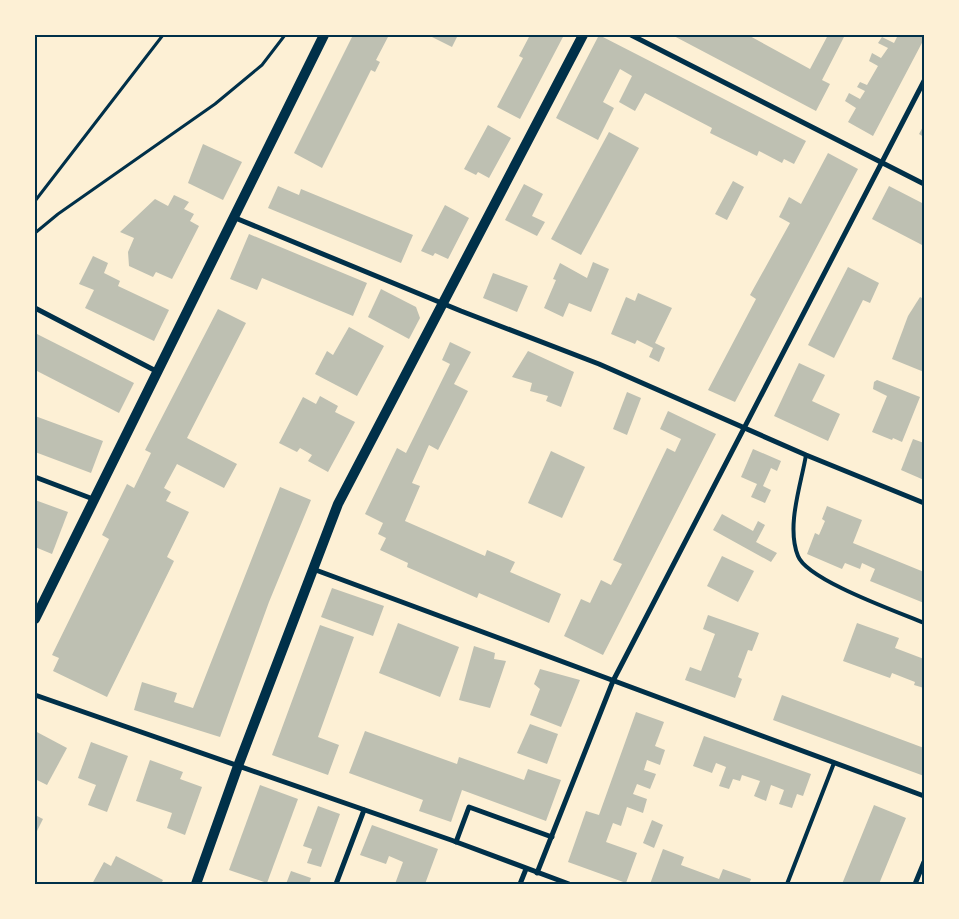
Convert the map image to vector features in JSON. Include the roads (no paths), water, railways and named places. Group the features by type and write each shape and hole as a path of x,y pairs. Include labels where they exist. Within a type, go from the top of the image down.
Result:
{"main road":[{"path":"35,619 156,371 324,35"},
{"path":"196,884 238,766 338,504 583,35"}],"street":[{"path":"631,35 924,184"},
{"path":"537,873 613,681 924,80"},
{"path":"233,217 443,304 599,364 924,503"},
{"path":"35,308 156,371"},
{"path":"35,477 93,499"},
{"path":"313,569 924,796"},
{"path":"35,694 456,842 569,884"},
{"path":"456,842 470,807 552,838"},
{"path":"336,884 364,810"},
{"path":"915,884 924,862"},
{"path":"520,884 526,869"}],"lane":[{"path":"806,454 794,522 798,555 802,564 822,578 924,623"},
{"path":"786,884 834,763"}]}
